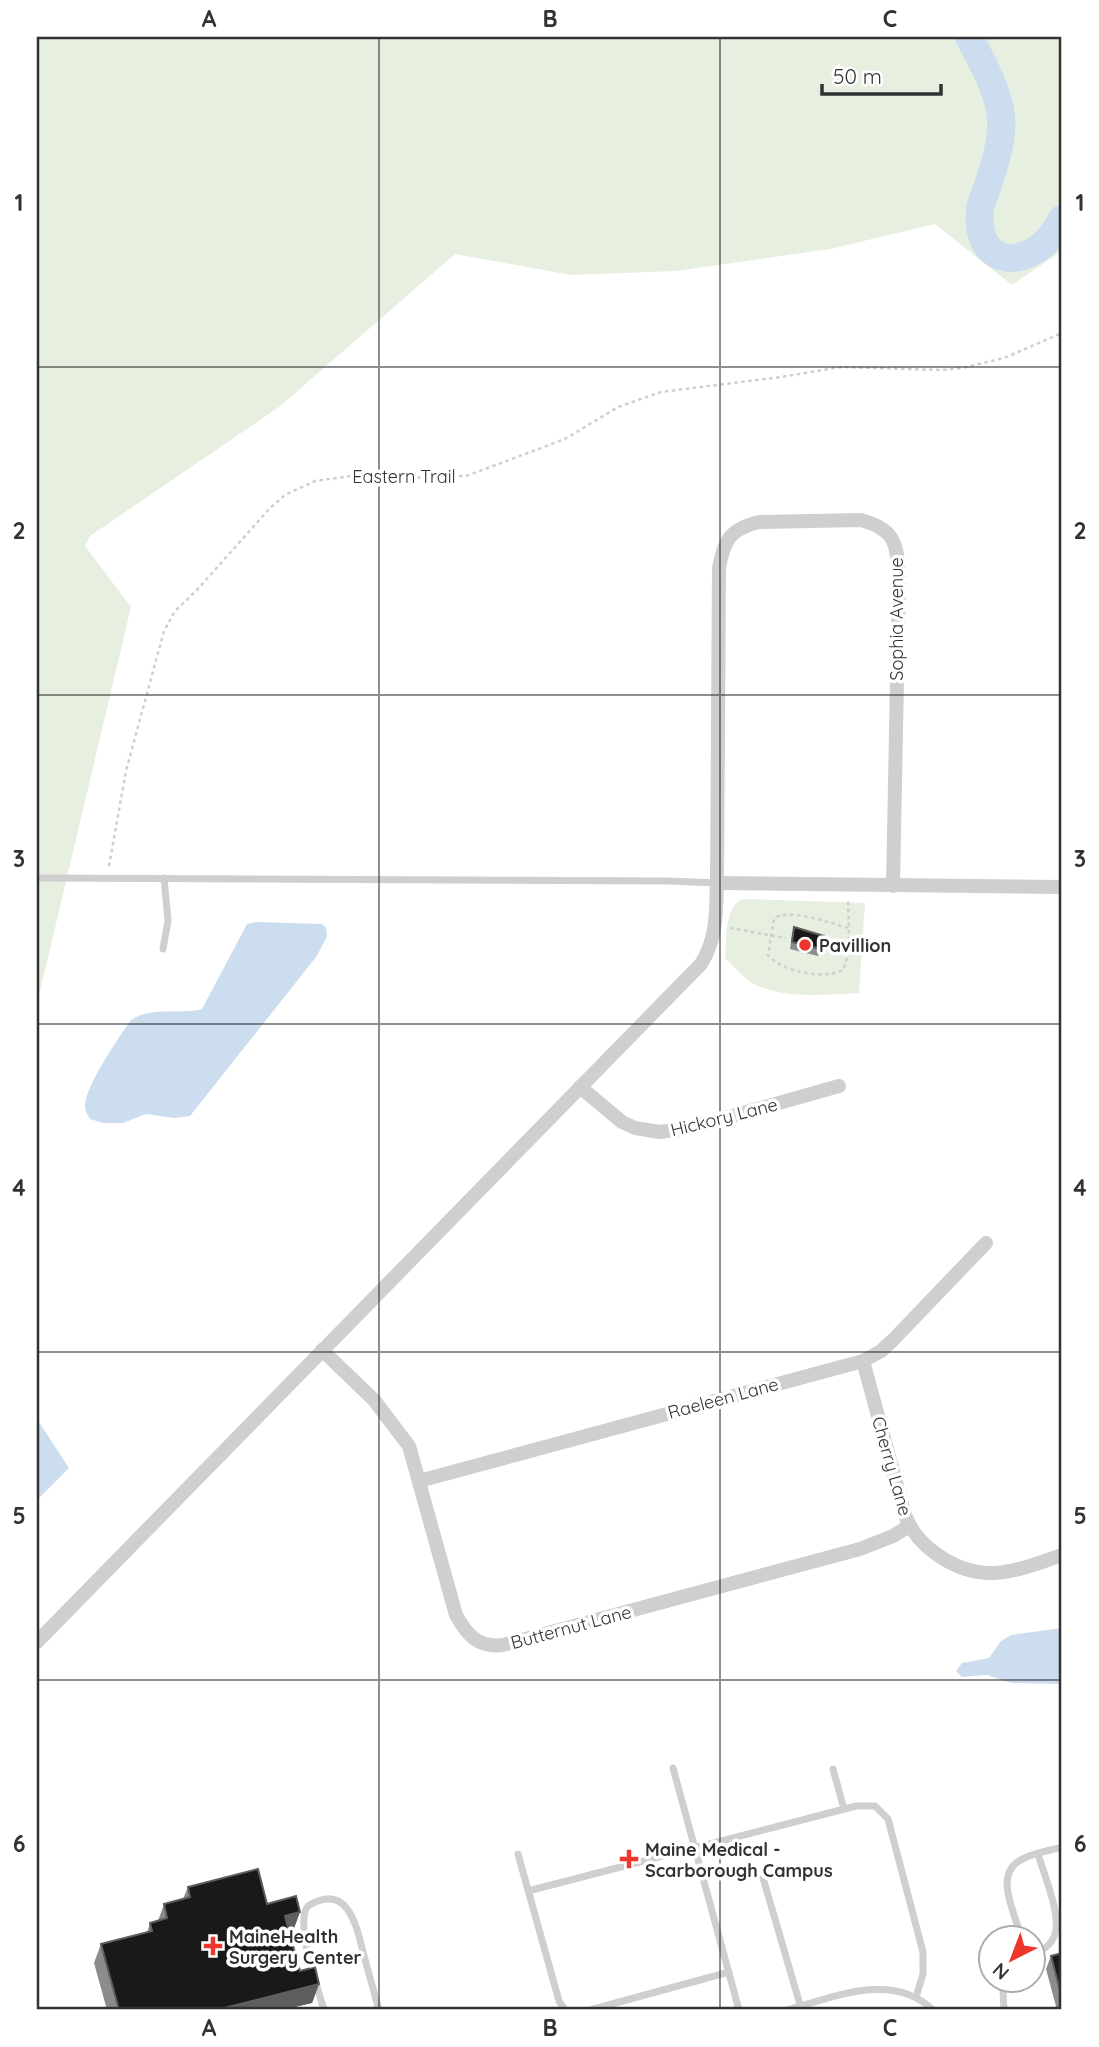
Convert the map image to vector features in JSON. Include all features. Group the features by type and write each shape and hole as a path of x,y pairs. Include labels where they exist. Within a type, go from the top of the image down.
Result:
{"street":[{"name":"Sophia Avenue","path":"37,1642 701,964 713,940 717,883 718,582 722,554 726,543 737,529 758,522 861,520 885,529 892,537 898,557 893,886"},
{"path":"717,883 1062,887"},
{"name":"Hickory Lane","path":"580,1087 622,1122 635,1128 660,1132 690,1128 839,1086"},
{"name":"Raeleen Lane","path":"419,1481 863,1361 894,1340 986,1243"},
{"name":"Butternut Lane","path":"322,1350 359,1384 390,1419 409,1446 456,1615 469,1636 491,1647 860,1549 877,1544 909,1527"},
{"name":"Cherry Lane","path":"863,1361 909,1527 918,1539 944,1559 960,1568 978,1573 1007,1571 1062,1555"}],"lane":[{"path":"37,878 717,883"},
{"path":"163,949 168,921 164,878"},
{"path":"673,1768 740,2010"},
{"path":"833,1769 844,1809"},
{"path":"528,1891 844,1809 863,1805 875,1806 888,1819 922,1952 923,1974 916,1997"},
{"path":"1017,1924 1008,1893 1008,1878 1016,1863 1062,1847"},
{"path":"518,1854 559,2001 565,2010"},
{"path":"1038,1854 1056,1915 1057,1928 1051,1943 1046,1946"},
{"path":"763,1878 801,2008"},
{"path":"324,2010 304,1936 302,1917 308,1906 328,1899 342,1903 354,1918 379,2010"},
{"path":"590,2010 729,1972"},
{"path":"787,2010 868,1990 901,1991 916,1997 933,2010"}],"path":[{"name":"Eastern Trail","path":"107,877 126,771 164,631 180,606 247,532 285,495 306,485 340,476 445,478 469,475 557,442 618,407 661,392 841,367 942,370 962,368 1004,358 1062,333"},
{"path":"848,928 782,914 774,919 768,945 770,958 799,970 829,975 843,970 846,962 848,928 849,886"},
{"path":"715,925 786,938"}],"green space":[{"path":"37,37 1062,37 1062,251 1012,285 935,224 830,249 676,271 571,275 455,254 279,407 90,536 85,546 131,607 37,1004"},
{"path":"743,899 865,903 859,993 792,994 766,989 747,979 725,958 729,916 732,909"}],"water":[{"path":"247,924 322,924 326,928 327,937 316,957 190,1116 174,1118 146,1114 123,1123 103,1123 90,1119 85,1106 91,1085 131,1020 147,1013 202,1009"},
{"path":"37,1419 69,1468 37,1500"},
{"path":"1062,1628 1062,1684 1011,1683 987,1675 962,1677 956,1671 962,1663 989,1658 1001,1641 1011,1635"}],"building":[{"path":"794,927 824,936 821,949 792,942"},
{"name":"MaineHealth Surgery Center","path":"258,1869 267,1904 296,1896 300,1912 285,1916 300,1971 315,1967 319,1984 220,2010 119,2010 101,1944 152,1931 150,1923 167,1918 164,1904 190,1897 188,1887"},
{"path":"1062,1953 1062,1998 1051,1956"}],"waterway":[{"path":"969,37 993,85 1001,116 998,151 980,207 981,233 985,243 998,255 1018,257 1041,247 1062,219"}],"place":[{"name":"Pavillion","path":"805,945"},
{"name":"Maine Medical - Scarborough Campus","path":"629,1859"},
{"name":"MaineHealth Surgery Center","path":"213,1946"}]}
